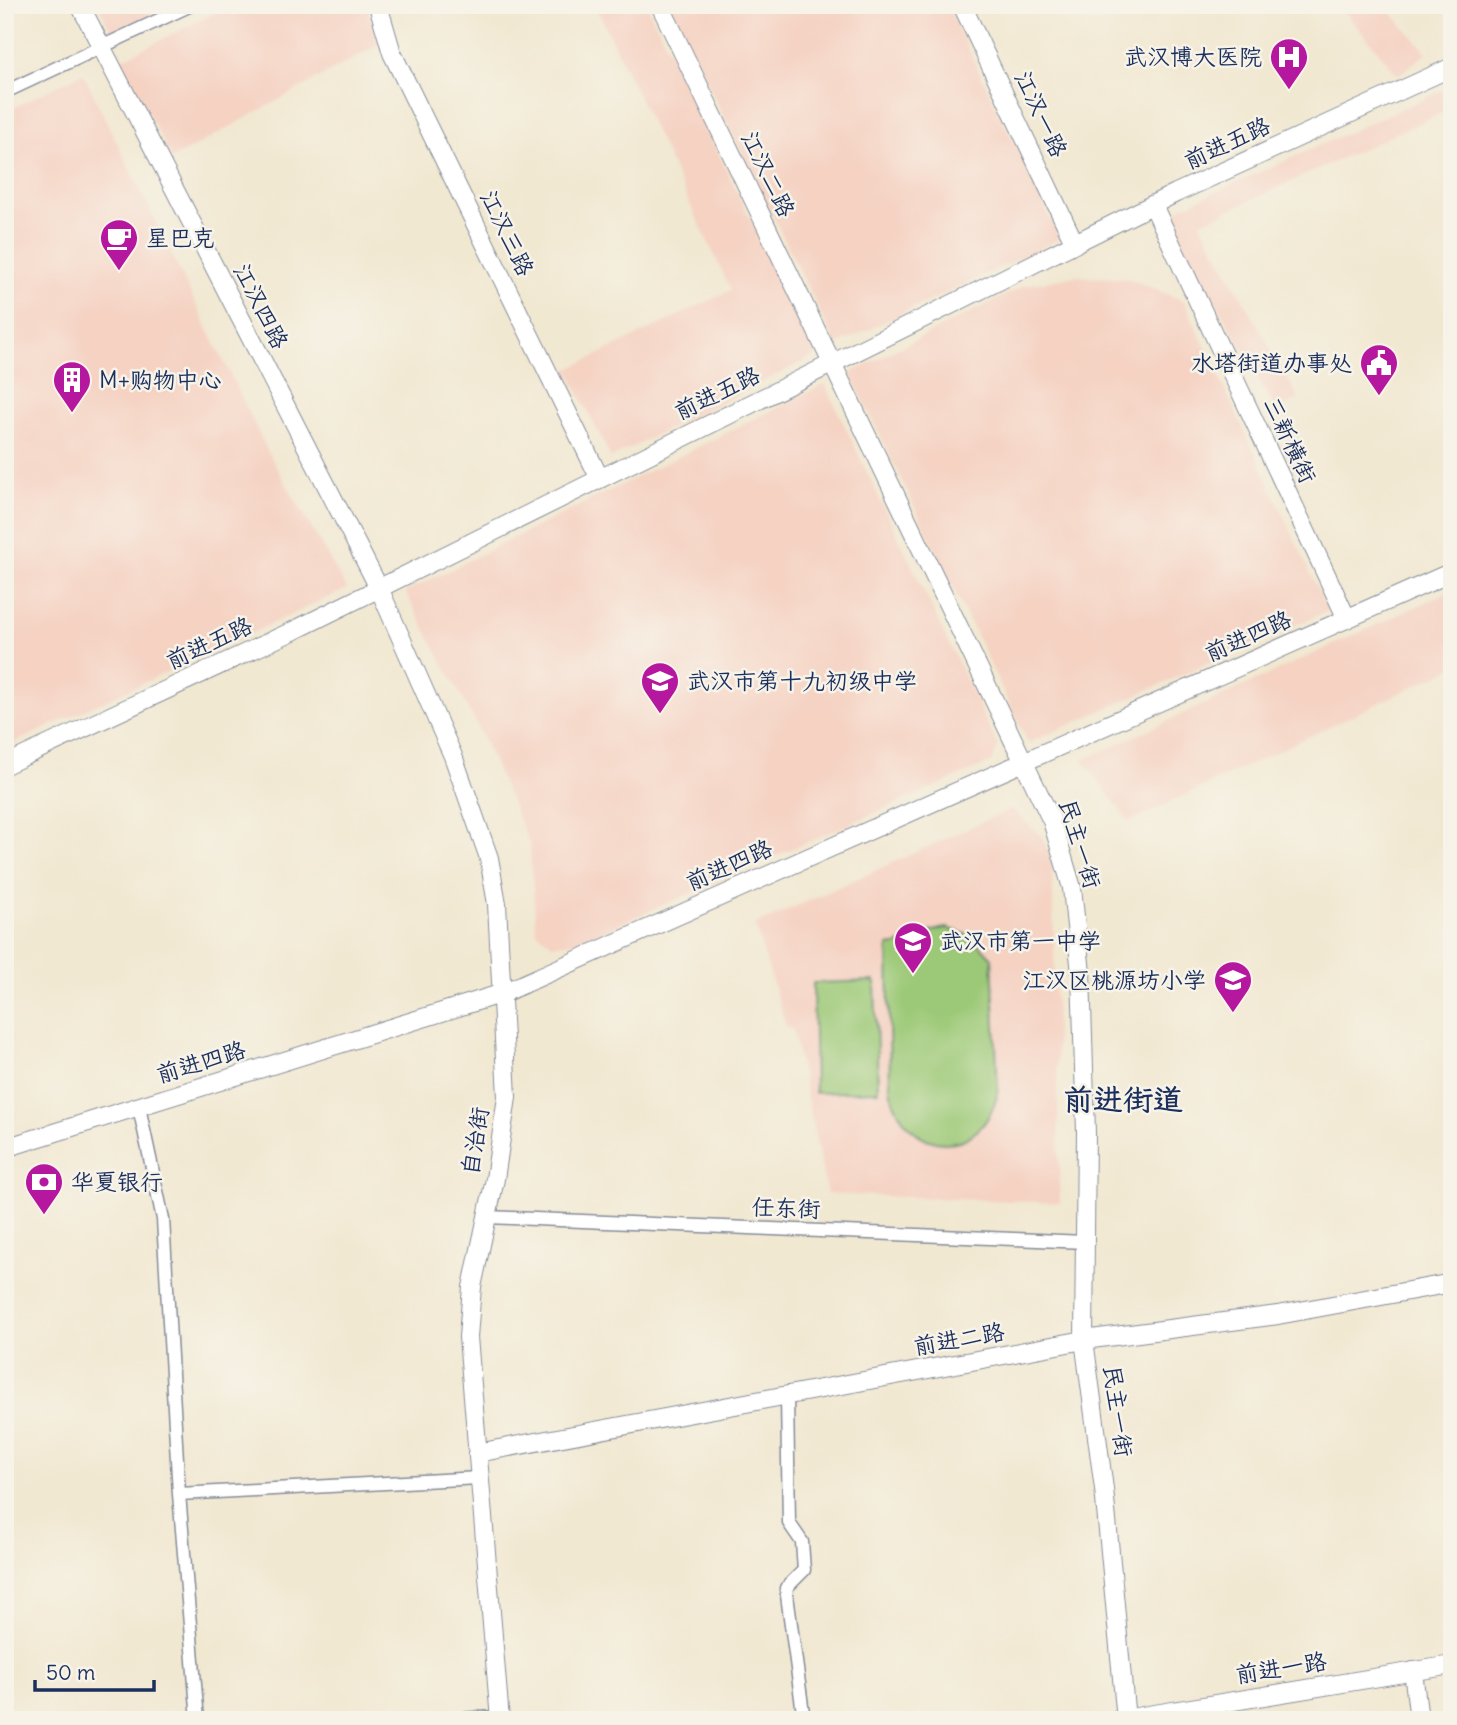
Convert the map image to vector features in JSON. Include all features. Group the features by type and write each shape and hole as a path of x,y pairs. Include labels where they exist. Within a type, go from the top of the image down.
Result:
{"street":[{"name":"江汉四路","path":"80,5 379,588"},
{"path":"5,92 191,5"},
{"name":"江汉三路","path":"378,5 392,53 600,479"},
{"name":"江汉二路","path":"660,5 831,364"},
{"name":"江汉一路","path":"962,5 1075,244"},
{"name":"前进五路","path":"5,765 379,588 1153,205 1452,67"},
{"name":"三新横街","path":"1153,205 1347,619"},
{"name":"民主一街","path":"831,364 1052,821 1072,888 1081,973 1084,1340 1104,1489 1123,1719"},
{"name":"前进四路","path":"5,1148 503,993 1452,572"},
{"name":"自治街","path":"379,588 453,756 489,858 497,904 507,1097 472,1287 468,1337 500,1718"},
{"path":"139,1107 163,1219 179,1494 198,1720"},
{"name":"任东街","path":"486,1217 1085,1241"},
{"name":"前进二路","path":"477,1453 1084,1340 1278,1315 1452,1283"},
{"path":"786,1395 789,1523 802,1542 803,1570 786,1588 804,1720"},
{"path":"179,1494 479,1478"},
{"name":"前进一路","path":"1123,1719 1452,1665"},
{"path":"1413,1671 1419,1720"},
{"path":"432,1720 500,1718"}],"shaded area":[{"path":"98,5 173,5 112,33"},
{"path":"231,5 367,5 378,45 172,159 120,60"},
{"path":"595,5 647,5 816,355 611,458 567,370 731,290"},
{"path":"669,5 947,5 1060,239 836,345"},
{"path":"1339,5 1399,5 1391,12 1427,53 1398,75"},
{"path":"83,73 270,456 347,589 5,747 5,112"},
{"path":"1452,86 1452,108 1200,223 1299,399 1276,410 1167,214"},
{"path":"1076,276 1129,279 1184,301 1328,611 1028,743 850,373 1025,285"},
{"path":"825,384 998,746 992,762 578,942 552,944 536,931 530,845 477,725 405,592"},
{"path":"1452,590 1452,668 1129,822 1083,760"},
{"name":"武汉市第一中学","path":"1011,809 1042,837 1052,860 1060,1203 827,1194 793,1030 786,1026 755,925"}],"green space":[{"path":"947,928 971,936 992,958 998,1091 990,1114 977,1131 961,1140 944,1143 927,1139 912,1129 899,1113 890,1090 888,946"},
{"path":"875,981 878,1091 815,1093 813,983"}],"place":[{"name":"武汉博大医院","path":"1289,91"},
{"name":"星巴克","path":"119,272"},
{"name":"水塔街道办事处","path":"1379,397"},
{"name":"M+购物中心","path":"72,414"},
{"name":"武汉市第十九初级中学","path":"660,715"},
{"name":"武汉市第一中学","path":"913,975"},
{"name":"江汉区桃源坊小学","path":"1233,1014"},
{"name":"华夏银行","path":"44,1216"}],"district":[{"name":"前进街道","path":"1123,1100"}]}
